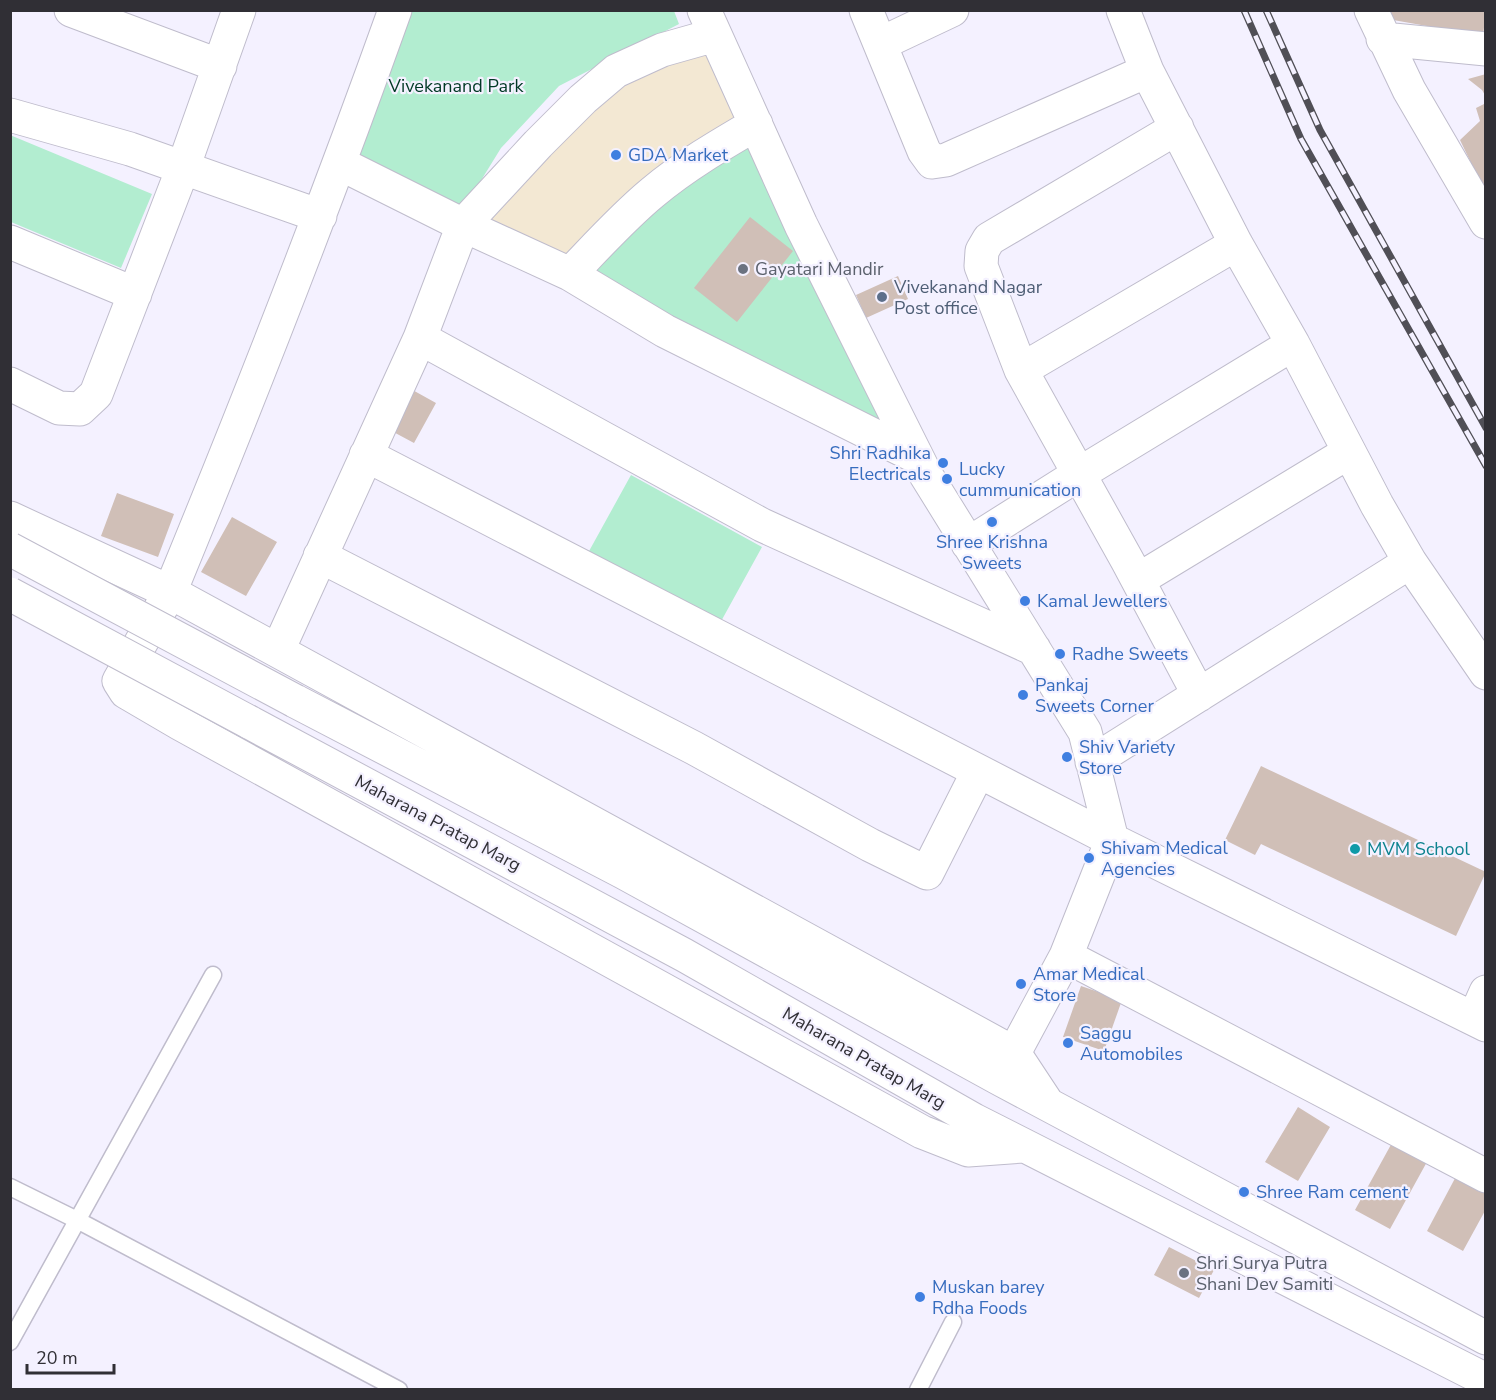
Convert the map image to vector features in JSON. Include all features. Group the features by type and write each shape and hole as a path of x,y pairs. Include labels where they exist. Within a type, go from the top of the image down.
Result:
{"street":[{"path":"71,10 220,66"},
{"path":"10,384 59,408 80,409 96,394 183,168 239,10"},
{"path":"395,10 320,216 170,592 119,681 126,692 922,1132 968,1150 1023,1146"},
{"path":"866,10 924,151 932,162 946,160 1148,70"},
{"path":"880,44 952,10"},
{"path":"1123,10 1148,70 1236,244 1293,344 1349,452 1410,562 1485,673"},
{"path":"278,650 420,338 463,225 538,144 583,99 616,71 662,50 710,23 801,225 917,457 968,544 1085,732 1112,840 1066,956 1014,1053"},
{"path":"1377,25 1485,49"},
{"path":"1377,25 1409,90 1485,222"},
{"path":"10,115 130,149 320,216"},
{"path":"570,274 652,193 688,165 756,124"},
{"path":"1177,128 989,239 982,251 981,266 1021,370 1199,695"},
{"path":"340,164 463,225 570,274 665,331 917,457"},
{"path":"10,243 135,294"},
{"path":"1021,370 1236,244"},
{"path":"420,338 762,525 1034,649"},
{"path":"968,544 1293,344"},
{"path":"1138,580 1349,452"},
{"path":"366,455 1112,840 1482,1012"},
{"path":"10,518 170,592 1014,1053 1047,1103"},
{"path":"10,549 623,872 1485,1338"},
{"path":"320,556 694,748 870,845 927,873 978,772"},
{"path":"1092,762 1410,562"},
{"name":"Maharana Pratap Marg","path":"10,594 684,956 974,1120 1485,1380"},
{"path":"1066,956 1485,1176"}],"lane":[{"path":"10,1342 213,975"},
{"path":"10,1187 399,1389"},
{"path":"918,1389 953,1323"}],"shaded area":[{"name":"GDA Market","path":"715,35 756,124 570,274 463,225 583,99"}],"green space":[{"name":"Vivekanand Park","path":"403,11 674,11 679,24 559,86 501,148 464,208 351,159"},
{"path":"756,124 917,457 570,274"},
{"path":"10,135 152,194 121,268 11,222"},
{"path":"631,475 762,547 719,625 588,553"}],"building":[{"path":"1383,10 1486,10 1483,36 1382,18"},
{"path":"1486,74 1486,97 1482,90 1468,79"},
{"path":"1486,103 1486,194 1460,140 1480,121 1476,108"},
{"name":"Gayatari Mandir","path":"750,217 793,251 737,322 694,288"},
{"name":"Vivekanand Nagar Post office","path":"898,276 908,299 866,318 856,295"},
{"path":"409,388 436,403 414,443 386,428"},
{"path":"117,493 174,514 158,557 101,536"},
{"path":"232,517 277,542 246,596 201,572"},
{"name":"MVM School","path":"1261,766 1486,872 1456,936 1261,844 1255,855 1225,840"},
{"path":"1081,986 1122,1000 1104,1051 1063,1037"},
{"path":"1298,1107 1330,1127 1298,1181 1265,1162"},
{"path":"1393,1141 1428,1160 1390,1229 1355,1210"},
{"path":"1461,1167 1486,1180 1486,1209 1463,1251 1427,1231"},
{"name":"Shri Surya Putra Shani Dev Samiti","path":"1169,1247 1214,1270 1199,1298 1154,1275"}],"railway":[{"path":"1244,10 1301,139 1486,466"},
{"path":"1266,10 1320,130 1486,428"}],"place":[{"name":"GDA Market","path":"616,155"},
{"name":"Gayatari Mandir","path":"743,269"},
{"name":"Vivekanand Nagar Post office","path":"882,297"},
{"name":"Shri Radhika Electricals","path":"943,463"},
{"name":"Lucky cummunication","path":"947,479"},
{"name":"Shree Krishna Sweets","path":"992,522"},
{"name":"Kamal Jewellers","path":"1025,601"},
{"name":"Radhe Sweets","path":"1060,654"},
{"name":"Pankaj Sweets Corner","path":"1023,695"},
{"name":"Shiv Variety Store","path":"1067,757"},
{"name":"MVM School","path":"1355,849"},
{"name":"Shivam Medical Agencies","path":"1089,858"},
{"name":"Amar Medical Store","path":"1021,984"},
{"name":"Saggu Automobiles","path":"1068,1043"},
{"name":"Shree Ram cement","path":"1244,1192"},
{"name":"Shri Surya Putra Shani Dev Samiti","path":"1184,1273"},
{"name":"Muskan barey Rdha Foods","path":"920,1297"}]}
